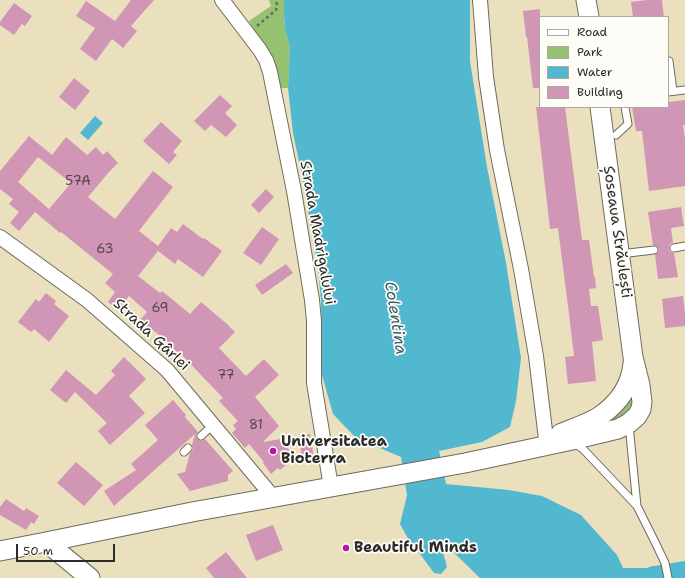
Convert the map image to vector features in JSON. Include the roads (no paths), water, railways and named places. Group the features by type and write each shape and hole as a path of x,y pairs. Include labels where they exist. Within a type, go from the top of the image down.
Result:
{"street":[{"name":"Strada Madrigalului","path":"222,0 260,50 266,60 270,72 294,191 312,300 314,321 314,383 331,487"},
{"path":"480,0 487,84 497,150 521,269 534,348 546,439"},
{"path":"586,0 589,16"},
{"name":"Șoseaua Străulești","path":"600,108 634,357"},
{"name":"Strada Gârlei","path":"0,237 87,300 167,370 273,497"},
{"path":"512,453 599,417 622,395 629,383 634,357"},
{"path":"0,551 192,512 465,463 618,429 629,423 637,416 641,409 642,402 640,385 634,357"},
{"path":"46,542 90,578"}],"lane":[{"path":"669,61 670,92 685,90"},
{"path":"616,134 628,124 625,108"},
{"path":"674,248 685,246"},
{"path":"620,254 654,250"},
{"path":"629,423 637,506"},
{"path":"201,436 213,425"},
{"path":"572,440 637,506 656,544 664,563 668,578"}],"water":[{"path":"284,0 470,0 470,61 487,167 506,263 521,358 516,401 510,427 482,442 439,451 446,484 509,490 542,496 581,515 617,555 623,568 651,568 652,578 480,578 448,547 444,548 443,552 447,567 441,574 434,573 412,546 400,524 407,495 401,457 356,438 333,414 322,375 321,300 318,268 293,133 288,88 290,48 285,29"},
{"path":"95,116 103,123 88,140 80,133"}],"waterway":[{"name":"Colentina","path":"654,578 685,573"}],"place":[{"name":"Universitatea Bioterra","path":"273,451"},
{"name":"Beautiful Minds","path":"346,548"}]}
